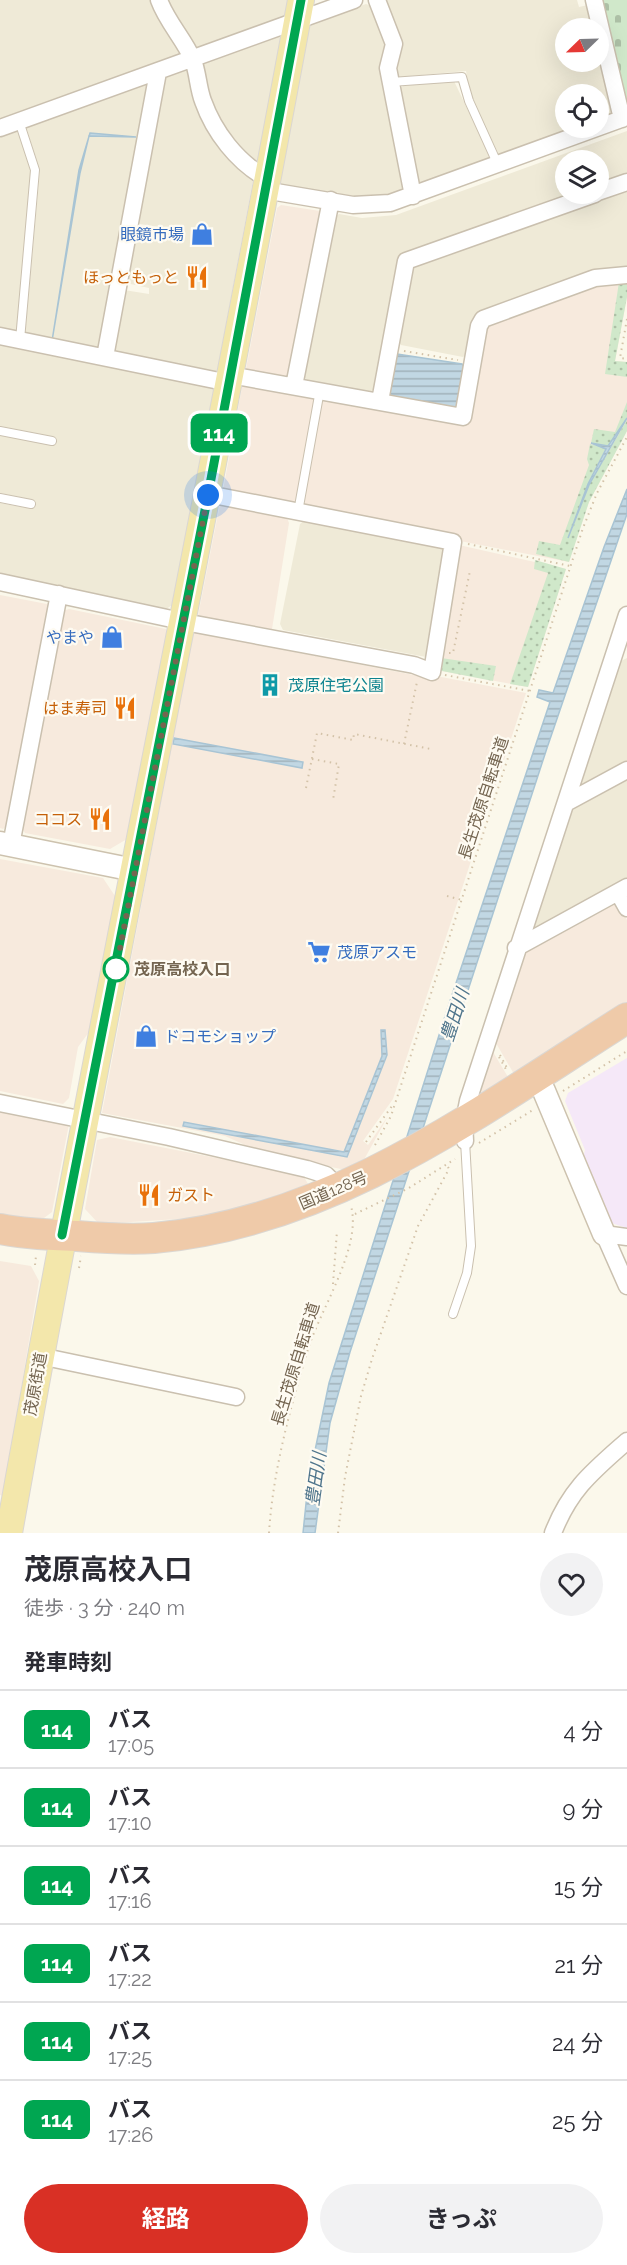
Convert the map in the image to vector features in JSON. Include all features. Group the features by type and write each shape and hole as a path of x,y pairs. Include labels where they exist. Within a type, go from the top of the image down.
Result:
{"highway":[{"name":"国道128号","path":"0,1247 60,1245 145,1254 221,1245 350,1209 455,1147 627,1018"},
{"name":"国道128号","path":"533,1087 627,1039"},
{"name":"国道128号","path":"350,1209 371,1161 455,1147"},
{"name":"国道128号","path":"0,1229 60,1245"}],"main road":[{"name":"茂原街道","path":"9,1533 7,1503 40,1356 60,1245 87,1121 299,10"}],"street":[{"path":"159,0 164,16 192,59 203,101 219,133 240,159 265,184 331,200 372,206 413,196 624,118 594,0"},
{"path":"0,128 192,59 299,10 354,0"},
{"path":"377,0 394,44 388,68 413,196"},
{"path":"105,357 158,72"},
{"path":"609,189 627,182"},
{"path":"294,386 331,200"},
{"path":"380,401 406,261 566,204"},
{"path":"0,336 229,379 320,390 463,417 483,319 595,278 627,275"},
{"path":"0,582 414,665 432,672 453,542 208,495"},
{"path":"59,594 6,844 134,870"},
{"path":"455,1147 516,948 627,615"},
{"path":"612,660 627,652"},
{"path":"566,803 627,770"},
{"path":"516,948 623,889 627,908"},
{"path":"533,1087 627,1286"},
{"path":"0,1103 307,1169 326,1176 350,1209"},
{"path":"604,1234 627,1238"},
{"path":"40,1356 236,1397"},
{"path":"553,1533 564,1506 579,1486 627,1441"}],"lane":[{"path":"391,82 462,77 469,102 498,165"},
{"path":"19,121 35,170 20,340"},
{"path":"298,513 320,390"},
{"path":"0,431 52,441"},
{"path":"0,498 32,504"},
{"path":"453,1314 467,1274 471,1246 455,1147"}],"path":[{"path":"627,319 620,358 627,359"},
{"path":"390,348 473,362"},
{"name":"長生茂原自転車道","path":"371,1161 391,1116 570,566 597,492 627,437"},
{"path":"453,542 531,556 570,566"},
{"path":"432,672 530,691"},
{"path":"306,788 317,733 353,740 354,734 431,749"},
{"path":"312,758 339,764 333,800"},
{"path":"447,896 462,900"},
{"path":"495,1047 533,1087"},
{"path":"498,1056 533,1087 566,1089 627,1051"},
{"path":"333,1284 350,1209 409,1188 455,1147 533,1087"},
{"path":"366,1142 394,1103"},
{"path":"338,1533 345,1477 361,1396 418,1226 448,1169 455,1147"},
{"name":"長生茂原自転車道","path":"269,1533 271,1496 289,1418 309,1346 348,1246 355,1220 350,1209"}],"shaded area":[{"path":"0,0 153,0 180,52 178,57 0,119"},
{"path":"165,0 289,0 285,18 198,50"},
{"path":"385,0 577,0 579,7 588,5 592,18 555,18 555,72 606,72 608,84 555,84 555,138 500,157 471,100 466,71 399,77 394,72"},
{"path":"366,4 374,7 388,46 405,187 402,193 358,200 277,186 308,24"},
{"path":"278,34 285,37 258,176 254,175 217,372 112,352 124,290 149,294 149,288 126,283 134,235 158,235 159,227 140,224 137,220 163,78"},
{"path":"454,81 492,161 422,187 416,183 398,90 403,86"},
{"path":"150,83 101,347 96,351 25,335 40,171 26,127"},
{"path":"609,87 614,110 609,117"},
{"path":"18,129 31,172 17,333 0,330 0,136"},
{"path":"627,131 627,176 609,182 609,150 575,150"},
{"path":"555,157 555,202 401,257 375,388 369,393 307,381 303,375 334,218 339,214 362,218 396,215"},
{"path":"627,189 627,269 463,357 401,345 397,339 412,266 585,204 609,204 609,195"},
{"path":"281,205 320,211 322,215 290,378 245,374 277,208"},
{"path":"627,281 627,297 615,361 627,362 627,431 589,502 569,562 460,541 459,537 223,490 243,382 466,424 486,326 594,284"},
{"path":"0,342 214,387 172,605 165,610 0,575 0,503 32,509 34,500 0,493 0,435 53,445 55,437 0,426"},
{"path":"220,504 287,518 289,523 272,629 198,616"},
{"path":"305,520 444,547 426,657 283,630 280,624 300,524"},
{"path":"459,545 566,569 528,687 442,671 439,668"},
{"path":"0,595 47,604 49,608 8,825 3,829 0,828"},
{"path":"69,609 166,629 167,632 127,839 110,849 25,833 22,828 63,611"},
{"path":"193,632 419,676 420,673 526,693 393,1099 363,1141 368,1145 388,1116 360,1167 351,1171 252,1151 225,1136 102,1113"},
{"path":"627,658 627,764 582,789 577,784 615,664"},
{"path":"627,774 627,880 532,933 527,929 570,806"},
{"path":"0,859 103,878 115,896 92,1028 78,1047 69,1098 63,1104 0,1091"},
{"path":"616,900 627,920 627,1003 514,1074 493,1038 520,955"},
{"path":"490,1047 508,1077 480,1095 476,1091"},
{"path":"627,1058 627,1228 608,1222 583,1159 585,1150 565,1101 568,1093"},
{"path":"0,1110 69,1124 52,1212 40,1221 0,1214"},
{"path":"110,1137 303,1175 308,1184 257,1205 194,1218 99,1224 85,1209 97,1140"},
{"path":"0,1261 31,1266 39,1281 3,1496 0,1495"}],"green space":[{"path":"601,0 627,0 627,108 609,29 609,18 606,18"},
{"path":"627,281 627,297 615,361 627,362 627,377 605,374 619,282"},
{"path":"627,402 627,418 608,446 591,443 594,429 615,432"},
{"path":"627,420 627,431 589,502 569,562 536,554 539,541 560,545 589,465 587,459 590,444 606,448 588,484 569,537 589,485"},
{"path":"535,560 566,569 528,687 510,684 548,573 534,569"},
{"path":"441,658 496,666 493,681 442,671 439,668"}],"water":[{"path":"90,133 136,137 89,136"},
{"path":"89,138 80,173 52,341 79,170"},
{"path":"397,354 462,364 465,369 458,410 390,397 387,392"},
{"path":"627,418 589,485 568,538 588,484 606,449 591,443 608,446"},
{"name":"豊田川","path":"627,489 627,514 547,748 350,1352 330,1423 315,1533 303,1533 308,1484 329,1383 447,1010 550,702 537,697 539,690 553,693 604,547"},
{"path":"174,738 303,762 302,768 173,744"},
{"path":"381,1030 385,1030 387,1055 347,1157 183,1126 184,1122 344,1152 382,1056"}],"bus line":[{"name":"114","path":"62,1235 87,1121 301,0"}],"place":[{"name":"眼鏡市場","path":"202,234"},
{"name":"ほっともっと","path":"197,277"},
{"name":"やまや","path":"112,637"},
{"name":"茂原住宅公園","path":"270,685"},
{"name":"はま寿司","path":"125,708"},
{"name":"ココス","path":"100,819"},
{"name":"茂原アスモ","path":"319,952"},
{"name":"茂原高校入口","path":"116,969"},
{"name":"ドコモショップ","path":"146,1036"},
{"name":"ガスト","path":"149,1195"}],"route":[{"path":"116,969 208,495"}]}
